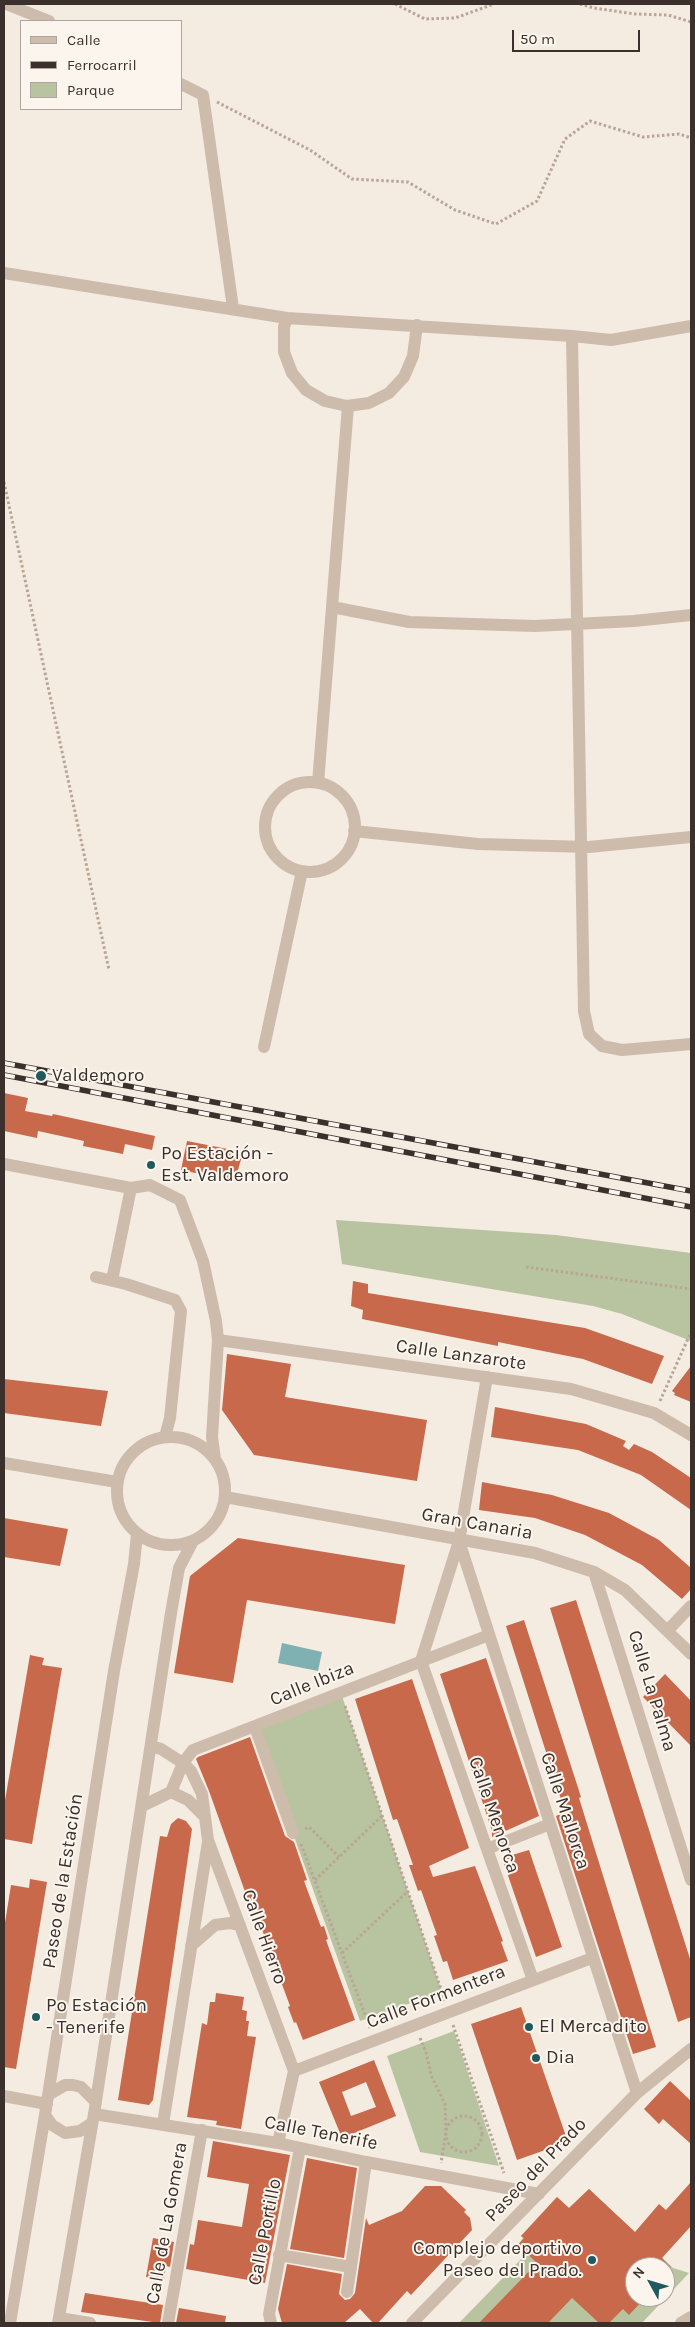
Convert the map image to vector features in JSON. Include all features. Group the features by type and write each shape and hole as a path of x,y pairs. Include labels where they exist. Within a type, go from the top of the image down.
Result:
{"street":[{"path":"6,4 46,20"},
{"path":"182,84 203,95 233,308"},
{"path":"4,273 287,318 417,325 611,340 691,326"},
{"path":"287,318 284,327 284,352 292,373 306,390 325,401 348,406 369,403 389,393 404,377 413,356 417,325"},
{"path":"572,336 584,1011 589,1034 602,1046 622,1050 691,1044"},
{"path":"318,783 348,406"},
{"path":"332,607 409,622 534,626 691,615"},
{"path":"305,782 318,783 333,788 344,798 352,810 354,831 353,839 347,852 336,863 323,870 302,871 293,869 280,861 271,850 266,836 265,820 270,806 278,794 291,786 305,782"},
{"path":"354,831 478,844 581,846 691,837"},
{"path":"264,1047 302,871"},
{"path":"4,1164 132,1188 150,1185 172,1194 180,1200 203,1261 218,1340 212,1437 215,1459"},
{"path":"112,1280 132,1188"},
{"path":"96,1277 112,1280 175,1300 181,1311 181,1326 170,1418 165,1437"},
{"name":"Calle Lanzarote","path":"218,1340 571,1389 654,1413 691,1435"},
{"path":"421,1662 459,1541 487,1377"},
{"path":"165,1437 179,1437 193,1441 206,1449 215,1459 222,1471 225,1497 220,1515 209,1530 194,1541 179,1545 164,1545 149,1541 136,1534 120,1511 116,1497 117,1482 122,1466 133,1451 148,1441 165,1437"},
{"path":"4,1463 117,1482"},
{"name":"Gran Canaria","path":"225,1497 459,1541 534,1553 594,1572 625,1590 691,1654"},
{"name":"Paseo de la Estación","path":"10,2323 47,2105 114,1671 134,1564 136,1534"},
{"path":"90,2323 59,2321 94,2113 180,1568 194,1541"},
{"name":"Calle Mallorca","path":"459,1541 637,2093"},
{"name":"Calle La Palma","path":"594,1572 691,1880"},
{"path":"668,1630 691,1606"},
{"name":"Calle Ibiza","path":"171,1792 183,1763 194,1750 489,1635"},
{"name":"Calle Menorca","path":"421,1662 533,1980"},
{"path":"255,1727 293,1833"},
{"path":"151,1746 161,1749 183,1763"},
{"name":"Calle Hierro","path":"183,1763 191,1771 202,1794 208,1840 294,2071"},
{"path":"142,1806 171,1792 188,1800 205,1817"},
{"path":"486,1849 550,1824"},
{"path":"163,2124 208,1840"},
{"path":"191,1946 216,1925 230,1923 240,1925"},
{"name":"Calle Formentera","path":"294,2071 592,1958"},
{"name":"Paseo del Prado","path":"412,2323 637,2093 691,2048"},
{"path":"278,2143 294,2071"},
{"path":"47,2105 65,2085 73,2085 81,2087 94,2113"},
{"path":"4,2096 47,2105"},
{"path":"47,2105 52,2125 65,2133 80,2131 94,2113"},
{"name":"Calle Tenerife","path":"94,2113 278,2143 366,2162 539,2194"},
{"name":"Calle de La Gomera","path":"168,2323 202,2130"},
{"name":"Calle Portillo","path":"271,2323 269,2314 300,2148"},
{"path":"347,2292 366,2162"},
{"path":"279,2255 351,2267"},
{"path":"681,2323 691,2317"}],"path":[{"path":"394,4 425,19 455,18 494,4"},
{"path":"580,4 635,14 668,15 691,22"},
{"path":"203,95 310,150 352,178 408,182 455,210 496,224 537,201 565,139 590,121 643,137 679,134 691,138"},
{"path":"4,482 109,970"},
{"path":"526,1266 691,1289"},
{"path":"654,1413 691,1332"},
{"path":"341,1693 508,2187"},
{"path":"315,1880 382,1816"},
{"path":"293,1833 309,1828 339,1856"},
{"path":"301,1844 375,2040"},
{"path":"342,1953 408,1891"},
{"path":"415,2024 426,2052 431,2075 445,2104 446,2131 446,2137 451,2147 455,2151 467,2152 472,2150 480,2142 481,2130 475,2120 463,2116 452,2121 446,2131 439,2174"},
{"path":"481,2130 488,2128"}],"green space":[{"path":"336,1220 556,1235 691,1253 691,1341 622,1314 593,1306 342,1264"},
{"path":"341,1693 442,1992 360,2021 255,1727"},
{"path":"454,2031 499,2166 420,2152 387,2056"},
{"name":"Complejo deportivo Paseo del Prado.","path":"589,2189 661,2257 625,2257 625,2307 657,2307 642,2323 459,2323 526,2254 518,2245 523,2238 521,2236 557,2197 569,2208"},
{"name":"Complejo deportivo Paseo del Prado.","path":"675,2269 689,2273 675,2288"}],"water":[{"path":"282,1643 322,1652 318,1671 278,1663"}],"building":[{"path":"4,1093 28,1098 25,1111 52,1116 53,1114 155,1136 152,1150 125,1144 123,1154 83,1146 84,1141 38,1131 37,1138 4,1131"},
{"path":"187,1141 243,1152 235,1181 181,1170"},
{"path":"353,1281 368,1284 368,1293 585,1328 664,1356 652,1384 583,1359 498,1342 498,1346 362,1319 363,1310 351,1306"},
{"path":"227,1354 291,1364 285,1397 427,1420 417,1481 254,1455 222,1410"},
{"path":"691,1366 691,1402 674,1395 675,1393 672,1391"},
{"path":"4,1379 108,1391 101,1426 4,1413"},
{"path":"495,1407 586,1424 626,1441 623,1446 629,1450 634,1444 652,1452 691,1478 691,1510 641,1475 578,1450 491,1437"},
{"path":"482,1482 552,1495 609,1513 659,1540 691,1568 691,1589 682,1599 642,1565 585,1535 535,1518 479,1510"},
{"path":"4,1518 68,1529 60,1566 4,1557"},
{"path":"238,1538 405,1565 395,1624 247,1600 233,1683 174,1673 190,1576"},
{"path":"576,1600 691,1962 691,2017 678,2022 550,1608"},
{"path":"524,1620 581,1797 579,1798 656,2047 633,2054 556,1816 565,1812 506,1626"},
{"path":"30,1655 44,1658 42,1665 62,1668 32,1844 4,1839 4,1806"},
{"path":"486,1658 539,1816 492,1837 492,1831 440,1674"},
{"path":"665,1674 691,1701 691,1746 643,1697"},
{"path":"412,1679 469,1848 429,1866 433,1877 475,1866 503,1941 501,1942 508,1961 453,1980 447,1961 443,1962 434,1936 437,1935 421,1890 418,1891 409,1865 413,1865 397,1819 393,1820 355,1699"},
{"path":"250,1737 285,1836 294,1842 307,1880 304,1881 321,1927 324,1926 328,1939 326,1940 355,2020 303,2040 296,2022 294,2023 288,2007 290,2006 273,1960 271,1961 266,1947 268,1946 251,1899 248,1900 196,1759"},
{"path":"178,1818 186,1821 192,1829 153,2100 149,2105 118,2100 160,1836 167,1837 171,1824"},
{"path":"529,1850 562,1947 536,1957 502,1858"},
{"path":"30,1879 47,1882 16,2069 4,2067 4,1929 11,1885 29,1888"},
{"path":"216,1993 244,1997 242,2010 247,2011 246,2021 249,2021 247,2036 256,2037 241,2129 216,2125 217,2121 187,2117 202,2023 207,2025 210,2002 215,2002"},
{"path":"521,2007 568,2142 517,2160 471,2024"},
{"path":"374,2060 396,2116 342,2138 319,2082","holes":["366,2082 376,2107 351,2116 342,2092"]},
{"path":"670,2081 691,2101 691,2144 663,2119 659,2124 644,2109"},
{"path":"213,2141 290,2155 265,2283 186,2269 190,2244 194,2245 198,2220 242,2227 249,2184 207,2177"},
{"path":"307,2158 357,2168 344,2258 290,2249"},
{"name":"Complejo deportivo Paseo del Prado.","path":"691,2182 691,2226 663,2257 625,2257 625,2307 637,2307 629,2315 623,2309 609,2323 599,2323 572,2298 548,2323 479,2323 537,2263 518,2245 524,2238 521,2236 557,2197 569,2208 589,2189 635,2232 659,2204 666,2210"},
{"path":"425,2186 441,2186 466,2210 464,2212 470,2218 472,2230 411,2295 407,2291 378,2323 373,2323 360,2309 344,2323 282,2323 278,2309 287,2264 342,2274 339,2294 345,2300 350,2299 355,2293 366,2218 369,2225 402,2211"},
{"path":"153,2238 174,2242 170,2267 166,2266 164,2280 146,2277"},
{"path":"85,2293 163,2305 160,2323 81,2312"},
{"path":"179,2308 226,2316 225,2323 176,2323"}],"railway":[{"path":"4,1063 691,1191"},
{"path":"4,1075 691,1207"}],"place":[{"name":"Valdemoro","path":"41,1076"},
{"name":"Pº Estación - Est. Valdemoro","path":"151,1165"},
{"name":"Pº Estación - Tenerife","path":"36,2017"},
{"name":"El Mercadito","path":"529,2027"},
{"name":"Dia","path":"536,2058"},
{"name":"Complejo deportivo Paseo del Prado.","path":"592,2260"}]}
